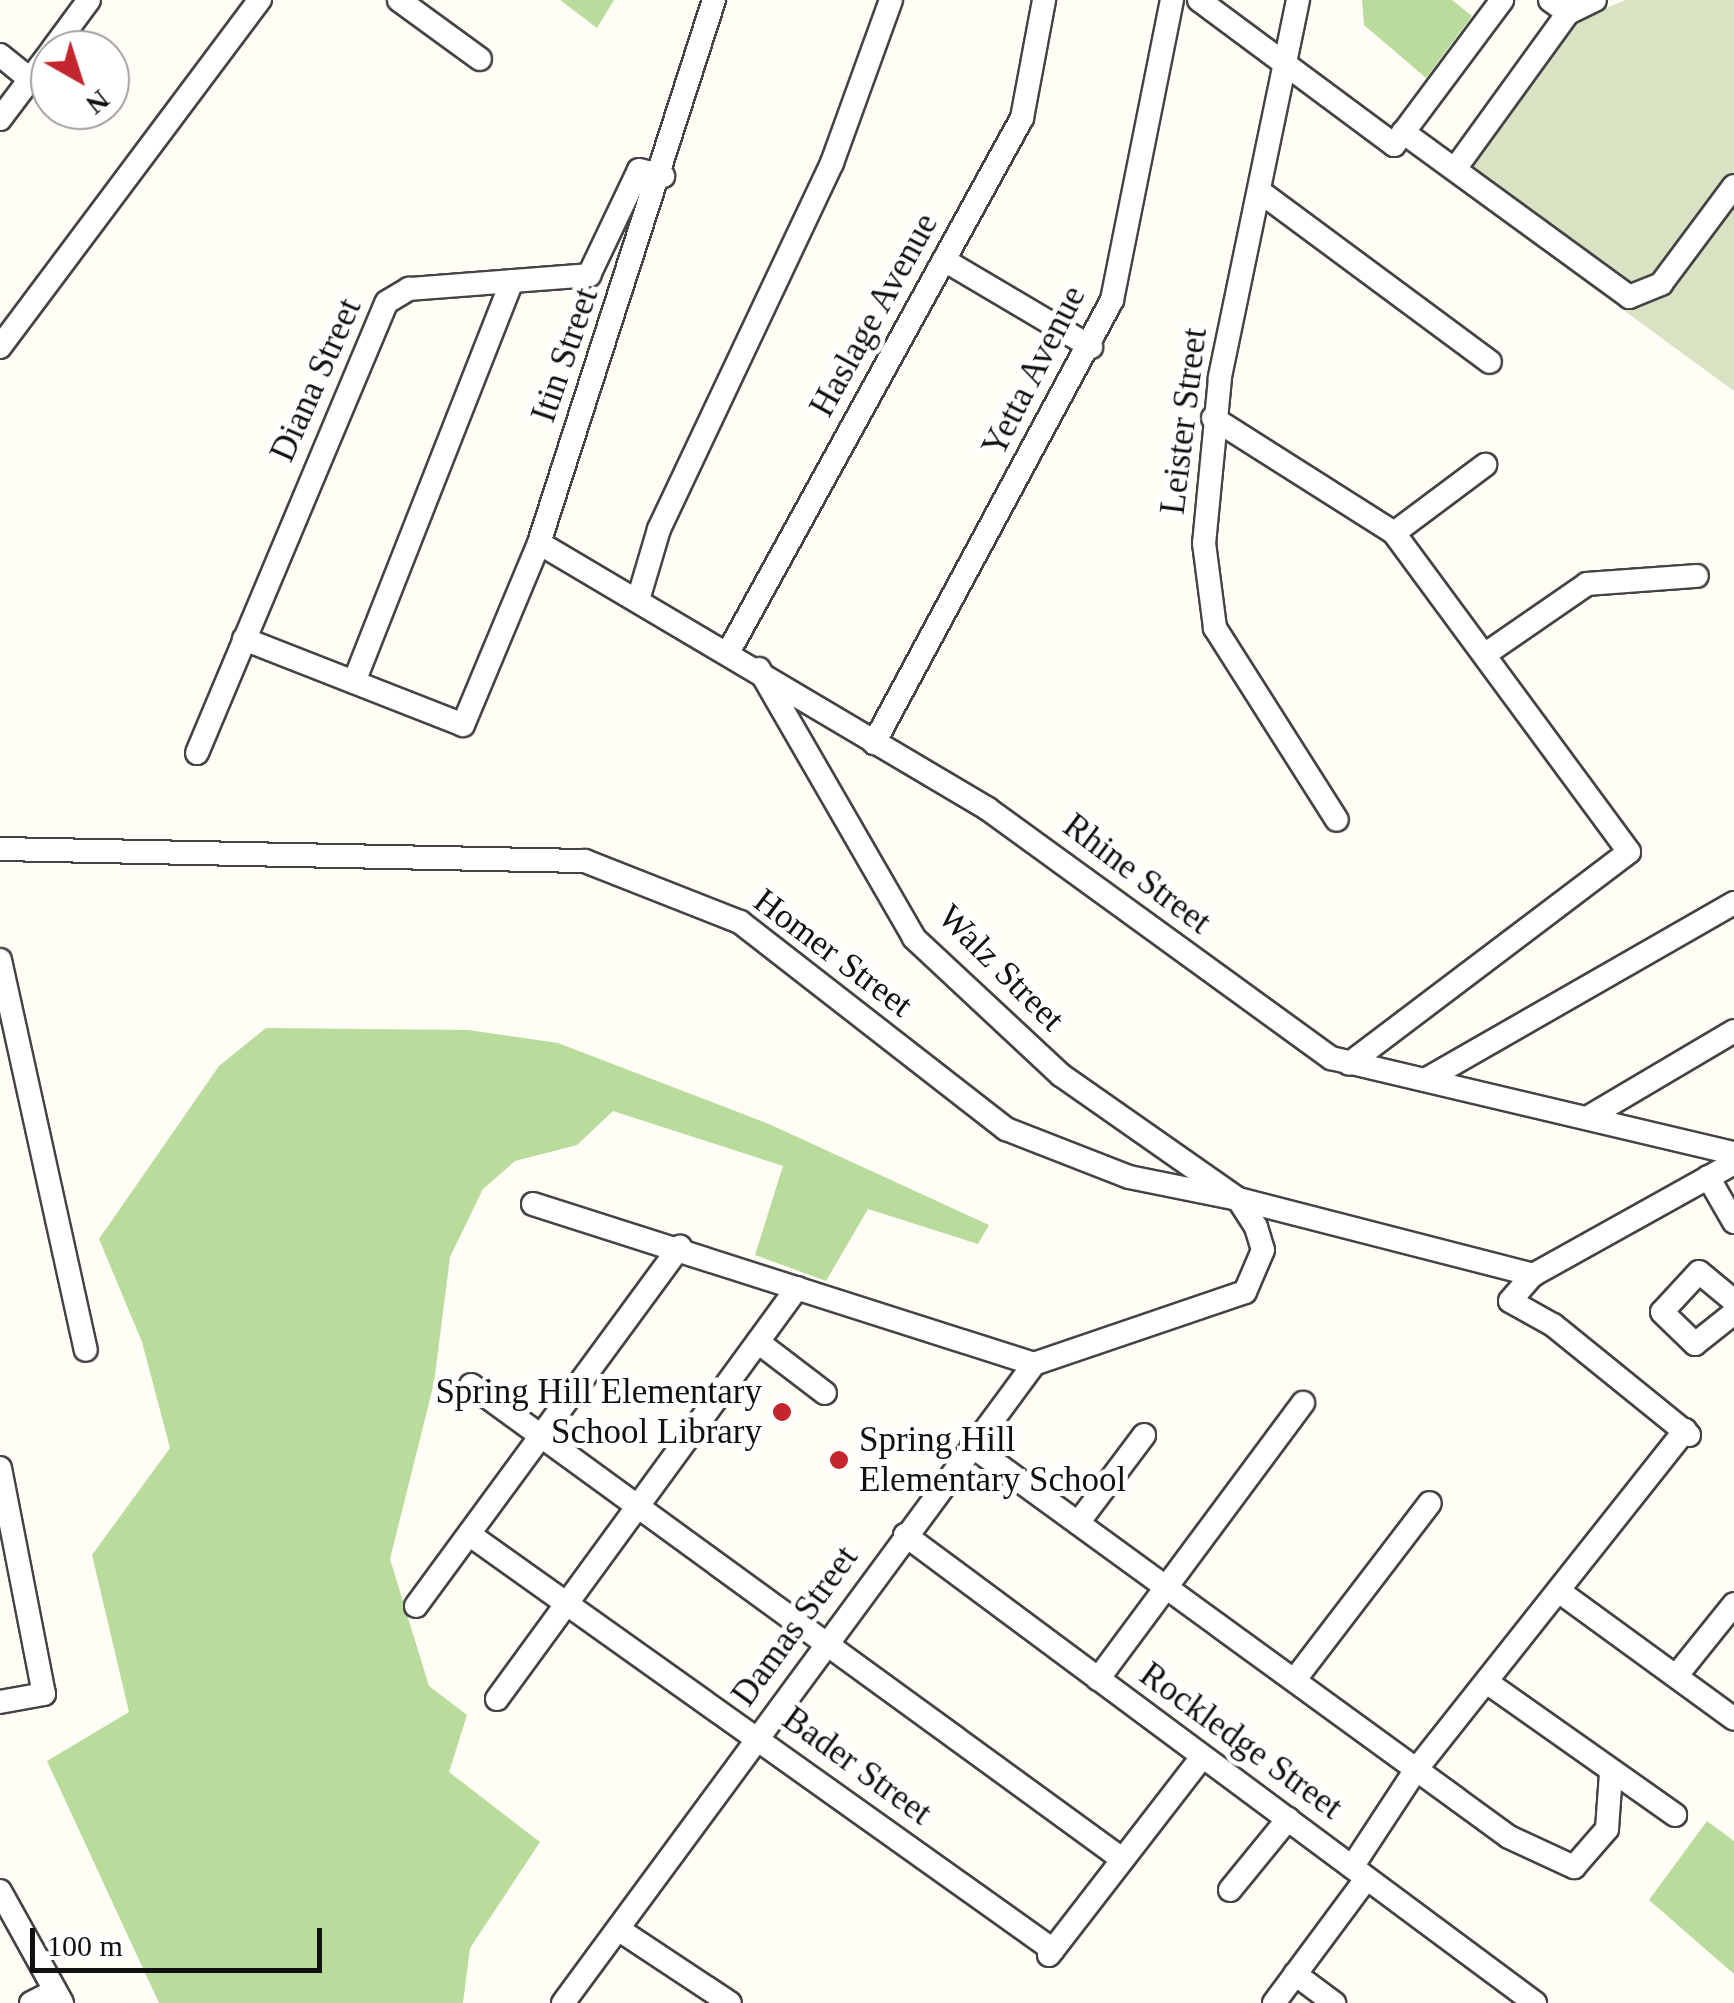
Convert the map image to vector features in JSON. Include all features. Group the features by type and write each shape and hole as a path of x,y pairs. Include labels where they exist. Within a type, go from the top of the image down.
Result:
{"street":[{"path":"67,30 90,0"},
{"path":"0,347 260,0"},
{"path":"399,0 480,59"},
{"name":"Itin Street","path":"354,682 464,725 539,543 663,176 714,0"},
{"path":"638,600 660,529 832,163 891,0"},
{"name":"Haslage Avenue","path":"728,651 1022,118 1044,0"},
{"name":"Yetta Avenue","path":"874,744 1091,348 1112,300 1172,0"},
{"path":"1199,0 1286,65 1454,169 1629,297 1661,284 1734,186"},
{"name":"Leister Street","path":"1298,0 1263,194 1213,418 1204,543 1214,628 1337,820"},
{"path":"1399,138 1502,0"},
{"path":"1454,169 1559,6 1595,0"},
{"path":"0,55 30,79 0,119"},
{"name":"Diana Street","path":"197,753 387,302 409,289 594,272 639,170 663,176"},
{"path":"1263,194 1490,362"},
{"path":"944,260 1091,348"},
{"path":"244,639 354,682 512,282"},
{"path":"1213,418 1394,533 1487,653 1628,852 1349,1064"},
{"path":"1394,533 1485,465"},
{"name":"Rhine Street","path":"539,543 758,668 874,744 1023,833 1312,1046 1349,1064 1734,1152"},
{"path":"1487,653 1587,584 1697,576"},
{"name":"Walz Street","path":"758,668 914,938 1060,1075 1238,1199"},
{"name":"Homer Street","path":"0,849 584,861 740,922 1006,1129 1129,1177 1238,1199 1533,1274"},
{"path":"1426,1080 1734,902"},
{"path":"0,960 5,1000 86,1350"},
{"path":"1587,1118 1734,1031"},
{"path":"1274,2003 1359,1873 1415,1771 1687,1432 1510,1301 1533,1274 1734,1163"},
{"path":"1708,1177 1734,1222"},
{"path":"533,1204 680,1246 1034,1364 1224,1304 1245,1292 1263,1250 1238,1199"},
{"path":"416,1606 467,1546 680,1246"},
{"path":"1734,1301 1699,1272 1662,1312 1694,1344 1734,1314"},
{"path":"497,1699 564,1600 637,1508 797,1288"},
{"path":"758,1342 824,1393"},
{"name":"Damas Street","path":"563,2003 756,1736 1034,1364"},
{"path":"471,1384 543,1441 1122,1860 1202,1757"},
{"path":"1098,1679 1164,1585 1303,1403"},
{"path":"1078,1523 1144,1436"},
{"path":"972,1446 1296,1678 1509,1838 1574,1867 1607,1829 1610,1773"},
{"path":"0,1468 44,1694 0,1702"},
{"path":"1296,1678 1430,1503"},
{"name":"Rockledge Street","path":"905,1535 1535,2003"},
{"name":"Bader Street","path":"467,1546 564,1600 1051,1952 1122,1860"},
{"path":"1560,1592 1734,1719"},
{"path":"1676,1675 1734,1604"},
{"path":"1488,1683 1610,1773 1651,1792 1675,1815"},
{"path":"1230,1890 1288,1819"},
{"path":"0,1892 7,1922 59,1997 32,2003"},
{"path":"618,1929 730,2003"},
{"path":"1295,1974 1334,2003"}],"green space":[{"path":"560,0 614,0 597,28"},
{"path":"1362,0 1452,0 1472,16 1426,78 1364,25"},
{"path":"1626,0 1734,0 1734,391 1451,184 1568,23"},
{"path":"266,1028 468,1030 558,1043 769,1124 989,1225 978,1244 868,1209 826,1281 755,1255 783,1166 613,1111 577,1145 515,1161 483,1189 450,1257 434,1383 390,1559 429,1686 467,1715 449,1772 540,1842 470,1948 463,2003 159,2003 47,1761 129,1712 92,1555 170,1448 142,1342 99,1239 219,1066"},
{"path":"1707,1821 1734,1841 1734,1974 1649,1900"}],"place":[{"name":"Spring Hill Elementary School Library","path":"782,1412"},
{"name":"Spring Hill Elementary School","path":"839,1460"}]}
